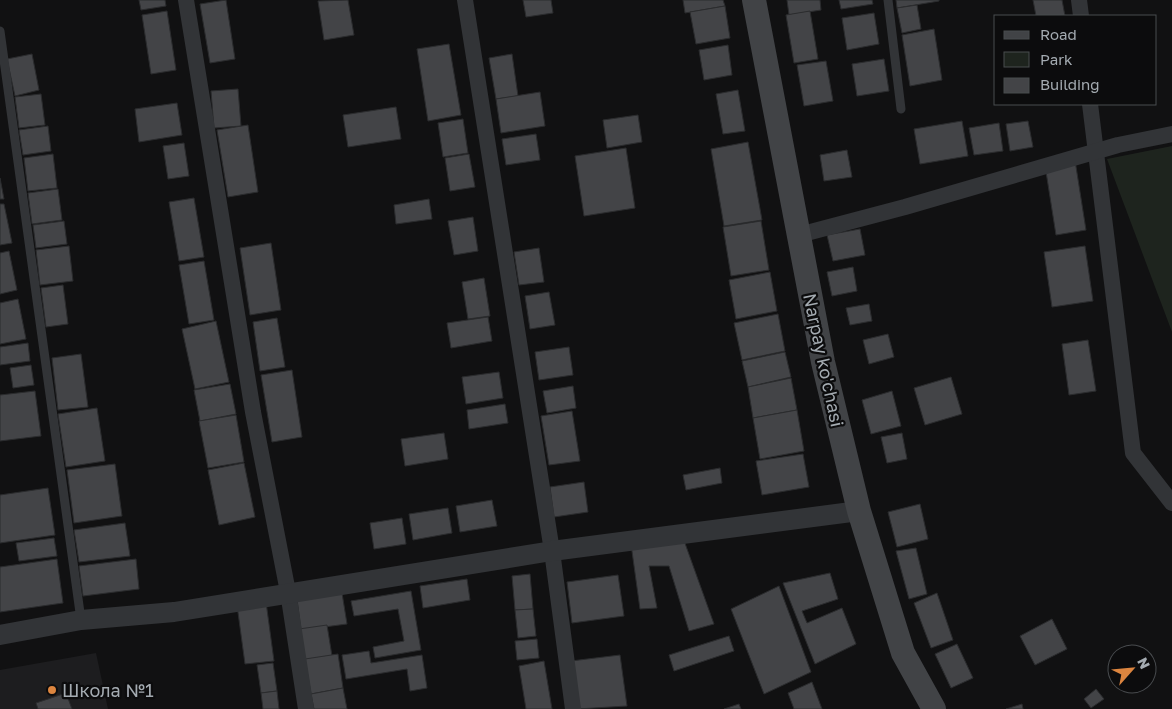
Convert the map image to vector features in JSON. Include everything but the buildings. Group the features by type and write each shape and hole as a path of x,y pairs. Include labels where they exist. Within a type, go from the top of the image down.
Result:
{"main road":[{"name":"Narpay ko'chasi","path":"754,0 823,362 859,511 904,652 934,709"}],"street":[{"path":"186,0 253,412 288,592 306,709"},
{"path":"465,0 552,552 574,709"},
{"path":"1079,0 1081,15"},
{"path":"1090,105 1133,453 1172,503"},
{"path":"799,235 905,207 1095,151 1172,134"},
{"path":"0,635 80,620 174,612 288,592 552,552 859,511"}],"lane":[{"path":"888,0 902,109"},
{"path":"0,31 80,620"}],"shaded area":[{"name":"Школа №1","path":"96,653 108,709 0,709 0,670"}],"green space":[{"path":"1172,146 1172,332 1107,159"}],"place":[{"name":"Школа №1","path":"52,690"}]}
